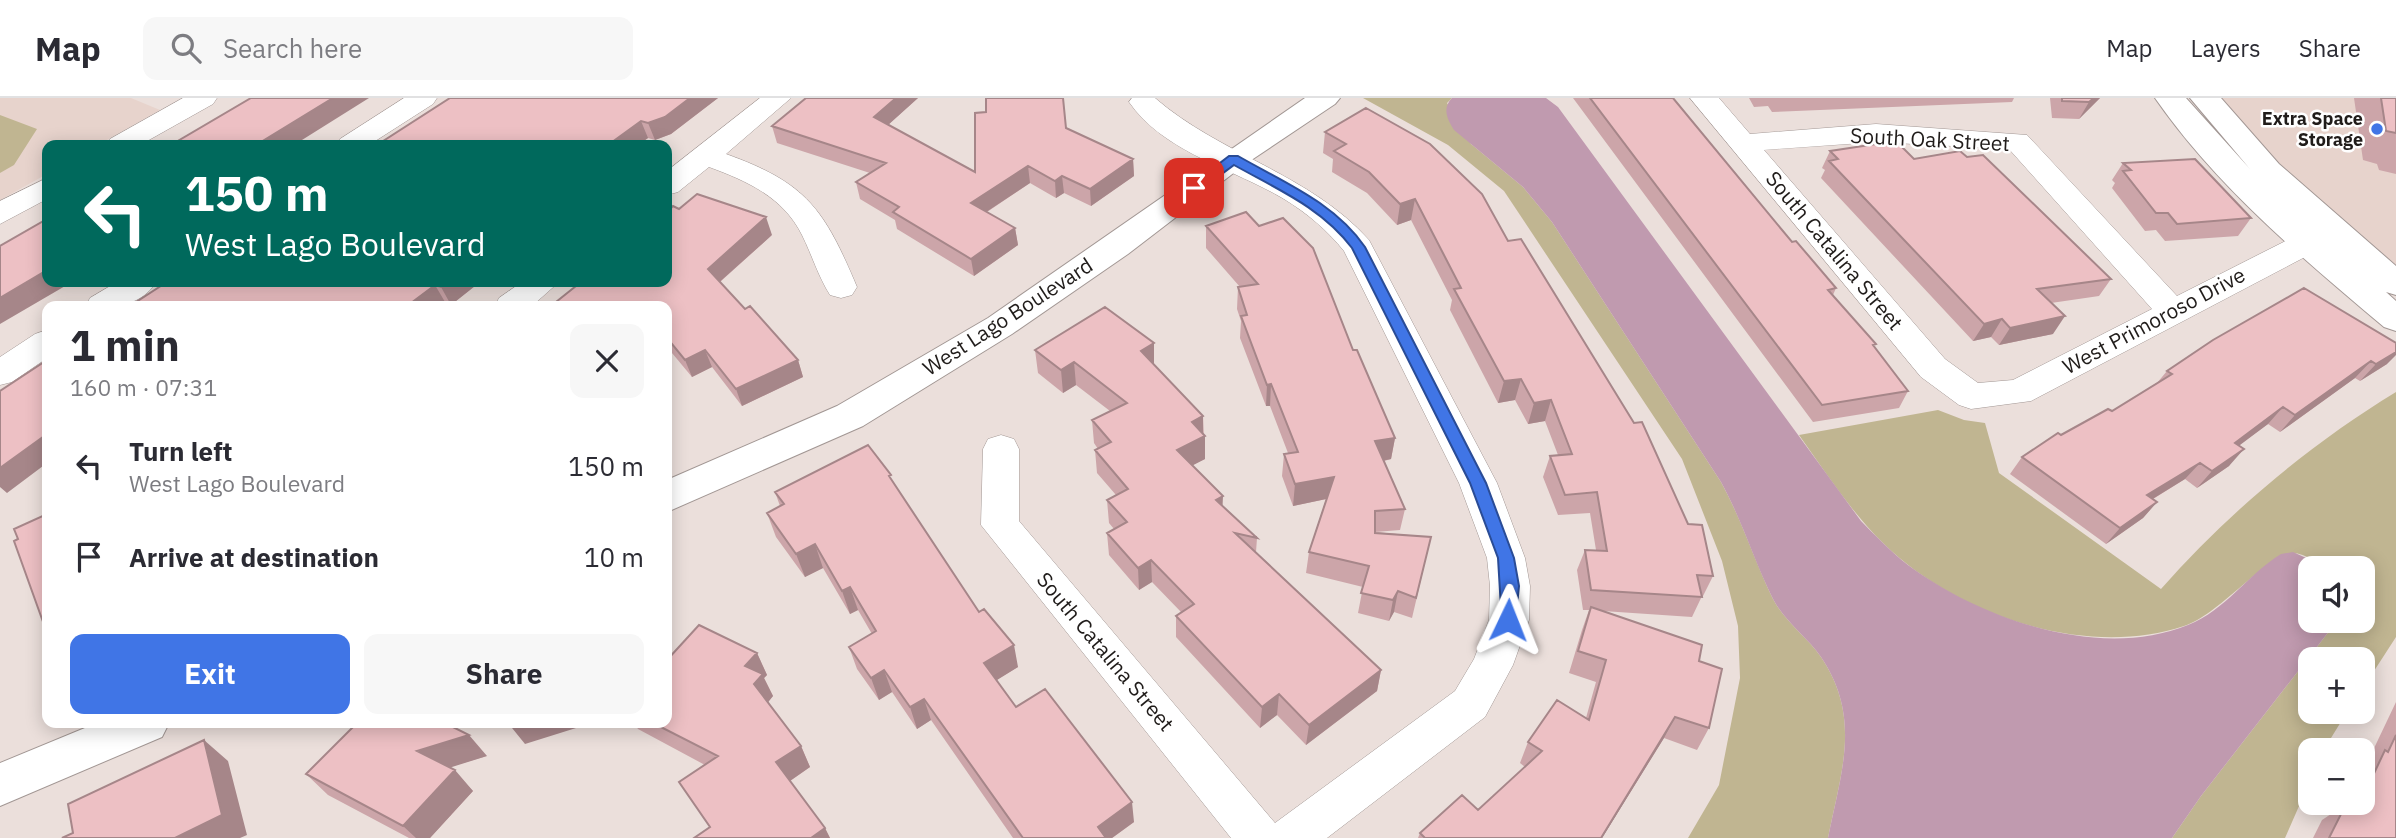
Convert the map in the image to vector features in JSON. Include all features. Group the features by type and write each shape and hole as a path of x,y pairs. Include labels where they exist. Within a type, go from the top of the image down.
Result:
{"street":[{"path":"129,140 203,98"},
{"path":"358,140 423,98"},
{"path":"672,182 777,98"},
{"name":"West Lago Boulevard","path":"672,495 850,416 1000,326 1116,247 1233,159 1325,98"},
{"name":"South Catalina Street","path":"1704,98 1933,368 1971,396"},
{"path":"2170,98 2234,173 2319,237 2396,284"},
{"path":"2205,98 2268,171 2319,237 2396,320"},
{"path":"1143,102 1176,130 1321,208 1342,225 1358,247 1478,483 1506,558 1510,586 1508,620 1492,665 1470,704 1291,838"},
{"name":"South Oak Street","path":"1741,143 1876,133 2017,141 2172,312"},
{"path":"705,156 749,171 778,185 795,199 825,247 841,287"},
{"path":"0,214 42,190"},
{"name":"West Primoroso Drive","path":"1971,396 2019,392 2319,237"},
{"path":"110,301 132,287"},
{"path":"518,301 536,287"},
{"path":"0,373 42,345"},
{"name":"South Catalina Street","path":"1001,449 1000,525 1259,838"},
{"path":"0,785 134,728"}],"shaded area":[{"path":"0,98 131,98 160,110 107,140 42,140 42,177 0,200"},
{"path":"1363,98 1452,98 1447,103 1471,144 1523,187 1552,222 1721,482 1773,599 1821,657 1834,680 1841,702 1845,746 1828,838 1688,838 1719,785 1740,678 1738,626 1722,561 1682,459 1504,191 1448,145"},
{"path":"1452,98 1546,98 1558,107 1861,521 1908,565 1937,585 2005,617 2042,629 2080,636 2117,638 2153,635 2202,619 2281,554 2293,552 2302,556 2298,556 2298,633 2328,633 2317,647 2298,647 2298,671 2201,796 2172,838 1828,838 1845,746 1845,724 1834,680 1821,657 1773,599 1721,482 1552,222 1523,187 1454,130 1447,114"},
{"path":"2216,98 2396,98 2396,275 2293,182"},
{"path":"0,115 37,129 14,165 0,173"},
{"path":"2396,392 2396,637 2375,669 2375,647 2317,647 2328,633 2375,633 2375,556 2304,556 2292,553 2282,555 2213,610 2184,626 2146,635 2106,637 2065,633 2024,624 1985,610 1914,569 1884,544 1861,519 1799,435 1938,410 1964,420 1985,423 1999,473 2161,589 2242,507 2332,434"},
{"path":"2298,671 2298,724 2340,724 2331,738 2298,738 2298,808 2285,838 2172,838 2201,796"}],"building":[{"path":"251,98 333,98 264,140 180,140"},
{"path":"450,98 690,98 665,117 648,123 641,121 615,140 385,140"},
{"path":"806,98 896,98 874,117 975,172 975,113 986,112 986,98 1063,98 1066,128 1133,159 1090,189 1062,176 1055,181 1028,166 971,203 1015,228 971,259 893,212 899,207 856,182 886,163 772,126"},
{"path":"1590,98 1673,98 1792,242 1796,241 1836,288 1828,290 1876,344 1873,345 1908,391 1822,405"},
{"path":"2062,98 2094,98 2089,102 2062,101"},
{"path":"2381,98 2396,98 2396,133 2386,131"},
{"path":"1366,108 1430,144 1482,194 1508,241 1521,239 1634,423 1642,422 1688,524 1702,525 1713,576 1697,575 1702,597 1591,590 1585,550 1607,551 1597,492 1565,495 1550,456 1572,454 1551,400 1534,403 1521,379 1504,381 1454,289 1461,288 1415,199 1400,204 1369,172 1334,151 1346,144 1325,132"},
{"path":"1896,141 1914,159 1960,151 1967,157 1983,155 2111,279 2037,289 2065,316 2010,328 2002,319 1984,324 1829,161 1838,159 1830,151"},
{"path":"2195,159 2251,218 2177,224 2168,213 2156,213 2123,171 2131,170 2123,163"},
{"path":"697,194 766,217 708,269 745,309 750,306 798,360 736,389 705,350 685,360 672,344 672,301 557,301 575,287 672,287 672,207 679,209"},
{"path":"1246,212 1259,226 1283,218 1313,248 1353,350 1357,350 1395,438 1375,441 1405,509 1375,511 1375,533 1431,537 1416,598 1398,591 1393,600 1361,593 1369,566 1309,552 1334,477 1295,484 1284,454 1298,452 1271,384 1267,385 1241,316 1247,315 1238,287 1258,284 1206,226"},
{"path":"42,222 42,273 0,298 0,246"},
{"path":"159,287 432,287 414,301 138,301"},
{"path":"2304,288 2396,343 2396,352 2376,364 2371,361 2295,415 2283,407 2235,443 2244,449 2212,471 2200,463 2147,495 2157,502 2120,528 2022,457 2058,433 2061,435 2108,409 2112,411 2172,374 2167,371 2213,340"},
{"path":"1105,307 1154,343 1141,351 1203,416 1192,422 1205,436 1177,450 1223,496 1216,500 1257,538 1235,533 1381,670 1309,725 1279,694 1262,707 1176,616 1194,604 1151,560 1138,568 1107,533 1127,522 1107,500 1128,489 1095,450 1111,442 1092,420 1127,403 1074,362 1061,370 1035,350"},
{"path":"42,363 42,438 0,468 0,391"},
{"path":"868,445 891,475 889,476 979,612 984,609 1014,645 984,663 1016,707 1045,689 1132,802 1098,827 1106,838 1023,838 924,699 910,707 884,670 871,678 849,647 876,631 850,587 842,591 815,544 796,554 767,513 784,504 775,492"},
{"path":"42,516 42,619 14,541 18,539 14,529"},
{"path":"1591,607 1702,645 1699,661 1722,669 1709,728 1675,717 1601,838 1425,838 1420,833 1462,795 1478,810 1542,751 1528,742 1557,700 1589,720 1606,660 1578,651"},
{"path":"699,625 757,653 745,666 763,674 754,684 801,746 776,762 825,828 811,838 694,838 710,827 679,782 718,756 663,728 672,728 672,655"},
{"path":"352,728 455,728 469,735 417,751 455,770 403,826 306,774"},
{"path":"2396,735 2396,838 2329,838 2340,815 2375,815 2375,771 2385,750 2388,752"},
{"path":"204,740 222,815 175,838 62,838 73,833 68,804"}],"place":[{"name":"Extra Space Storage","path":"2377,129"}],"route":[{"path":"1194,188 1233,159 1321,208 1342,225 1358,247 1478,483 1506,558 1510,586 1508,620"}]}
